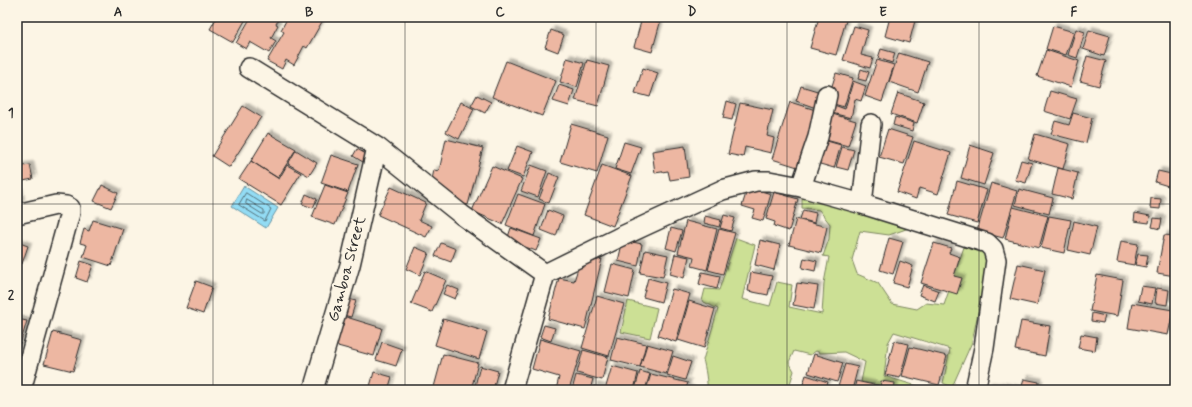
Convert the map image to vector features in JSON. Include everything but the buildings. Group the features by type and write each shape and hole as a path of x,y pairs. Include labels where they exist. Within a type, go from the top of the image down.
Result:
{"street":[{"path":"249,68 376,147 462,215 545,274"},
{"path":"802,187 818,137 827,95"},
{"path":"862,204 871,124"},
{"name":"Gamboa Street","path":"313,390 350,265 376,147"},
{"path":"512,390 545,274 618,238 722,190 756,181 769,181 802,187 862,204 987,243 993,249 996,260 984,348 975,390"},
{"path":"17,214 61,205 70,208 70,213 21,390"}],"green space":[{"path":"802,193 909,228 889,235 860,231 852,260 857,274 878,283 892,304 917,309 926,303 944,305 964,247 990,254 972,342 952,387 943,383 950,349 894,332 888,343 884,376 930,390 878,390 879,385 861,382 865,362 844,352 820,353 816,351 810,355 794,351 789,362 794,371 788,390 707,390 703,360 718,309 702,301 705,289 719,290 736,238 755,245 742,299 770,306 777,282 792,285 789,307 822,314 824,283 829,257 823,256 829,239 830,224 819,210 802,208"},
{"path":"628,301 657,308 650,338 621,332"}],"water":[{"path":"244,186 278,208 266,228 232,206"}]}
